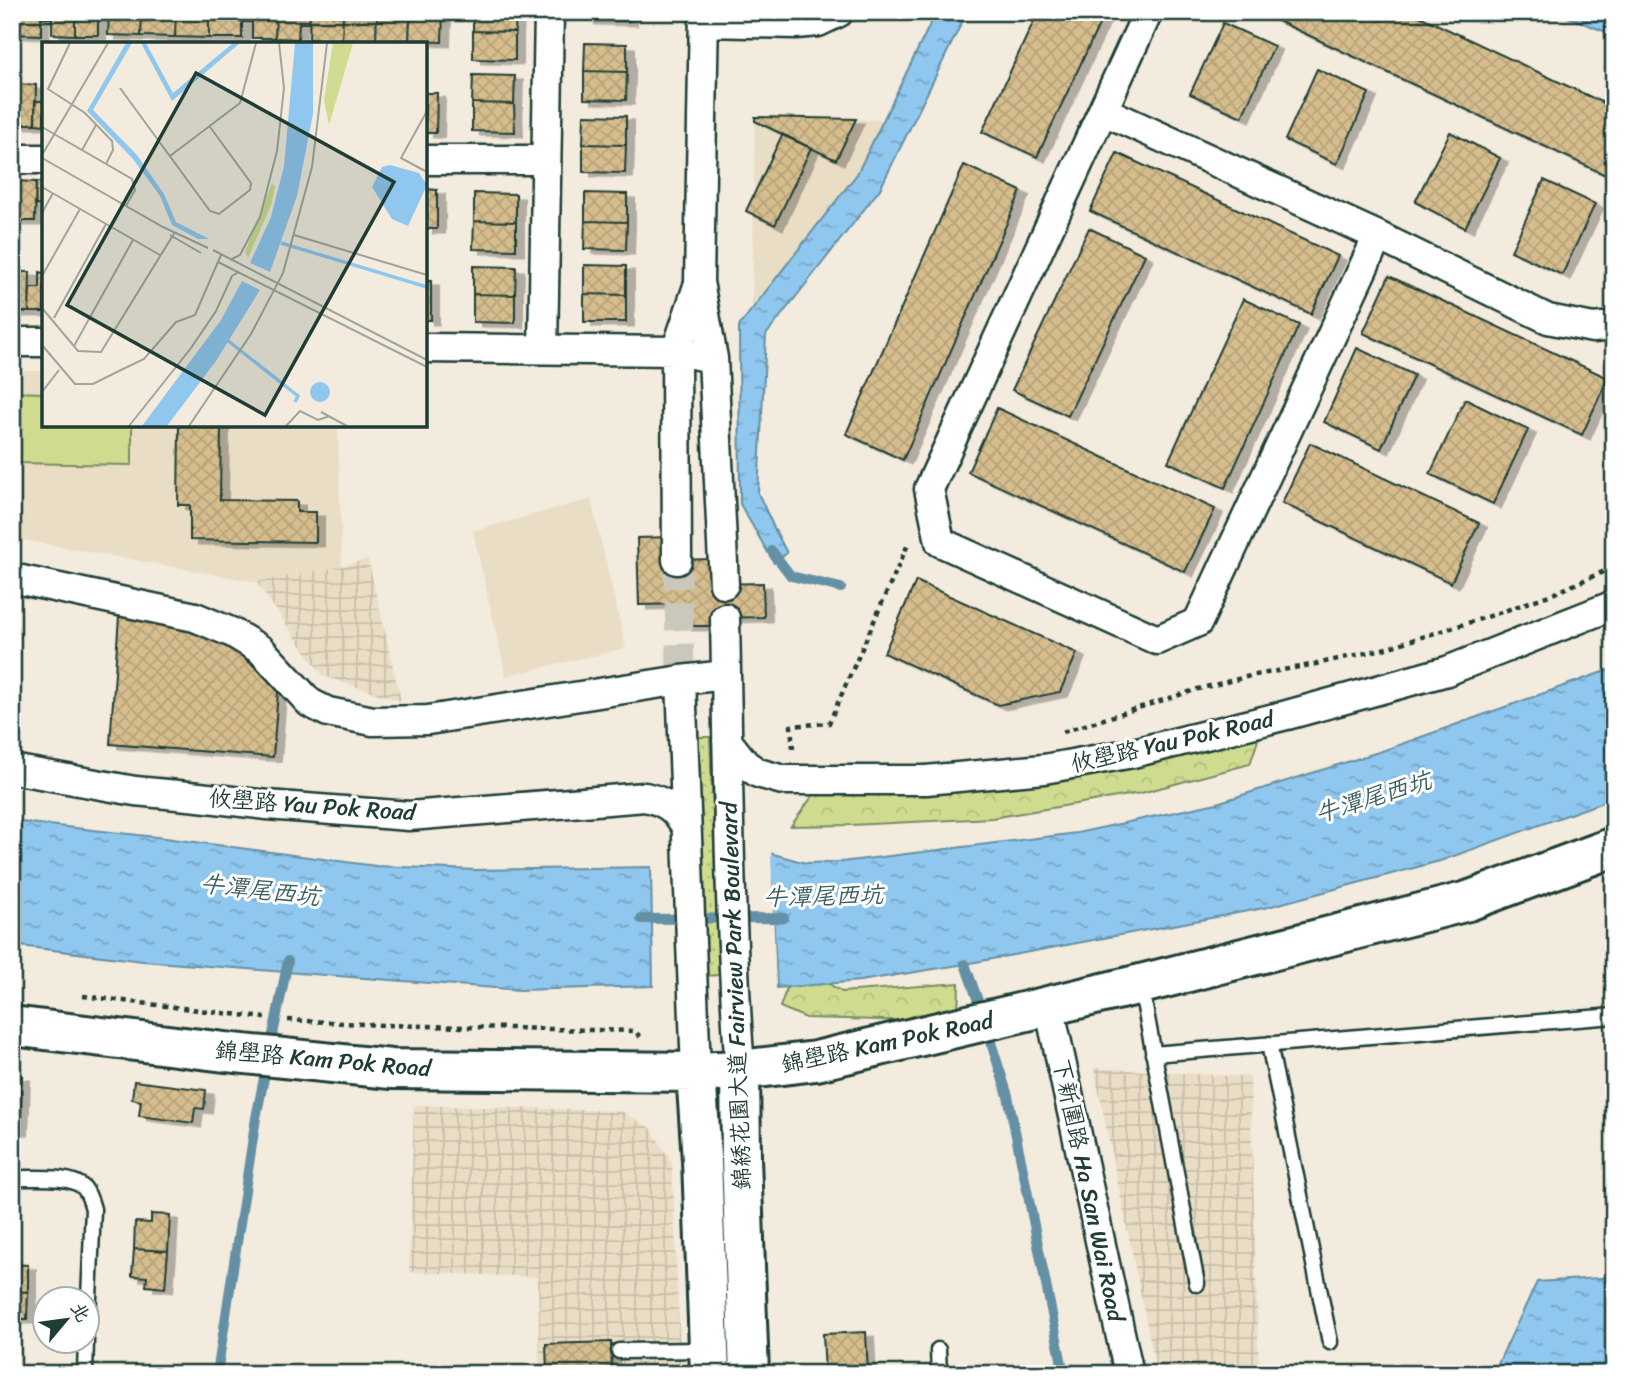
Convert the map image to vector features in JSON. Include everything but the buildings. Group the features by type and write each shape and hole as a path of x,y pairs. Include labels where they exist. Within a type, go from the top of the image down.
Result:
{"street":[{"path":"543,349 549,12"},
{"path":"724,584 713,358 699,282 704,17 796,24 818,22 839,12"},
{"path":"1148,12 929,489 940,542 1157,640 1198,622 1378,236"},
{"path":"1104,111 1378,236 1548,319 1593,328 1614,326"},
{"path":"12,159 42,159"},
{"path":"427,160 546,160"},
{"path":"677,560 676,351 699,282"},
{"path":"12,342 42,342"},
{"path":"427,348 676,351 713,358"},
{"path":"12,578 195,617 233,633 261,650 310,703 328,712 373,721 428,720 726,675"},
{"name":"攸壆路 Yau Pok Road","path":"727,741 734,753 751,769 783,780 926,780 1044,769 1133,753 1287,715 1447,671 1614,604"},
{"name":"錦綉花園大道 Fairview Park Boulevard","path":"725,618 729,841 740,1070 749,1374"},
{"name":"錦綉花園大道 Fairview Park Boulevard","path":"681,680 709,1362"},
{"name":"攸壆路 Yau Pok Road","path":"12,769 135,791 408,816 645,797 660,800 675,810 686,834"},
{"name":"錦壆路 Kam Pok Road","path":"12,1026 391,1069 696,1072 740,1070 816,1061 1141,984 1468,901 1614,847"},
{"name":"下新圍路 Ha San Wai Road","path":"1049,1006 1129,1374"}],"lane":[{"path":"1141,984 1197,1284"},
{"path":"1153,1054 1614,1016"},
{"path":"1269,1044 1330,1342"},
{"path":"12,1178 64,1179 77,1182 85,1189 93,1209 90,1284"},
{"path":"938,1350 939,1374"},
{"path":"620,1351 709,1362"},
{"path":"85,1374 86,1354"}],"path":[{"path":"800,750 792,749 791,726 829,723 914,532 937,525"},
{"path":"1056,734 1198,689 1383,649 1555,593 1614,567"},
{"path":"74,995 271,1018"},
{"path":"284,1020 635,1031 643,1041"}],"shaded area":[{"path":"755,117 883,120 857,174 752,309"},
{"path":"12,371 42,371 42,427 338,427 342,566 256,582 12,538"},
{"path":"591,499 626,648 506,676 473,531"},
{"path":"368,559 401,701 323,676 256,582"},
{"path":"1094,1068 1250,1077 1259,1374 1157,1374"},
{"path":"414,1105 621,1111 651,1128 672,1163 681,1374 540,1374 538,1277 409,1272"}],"green space":[{"path":"12,392 42,393 42,427 132,427 132,465 12,463"},
{"path":"1260,734 1250,764 1141,793 992,818 791,826 814,794"},
{"path":"695,737 710,737 719,975 704,976"},
{"path":"796,963 842,992 959,983 958,1017 919,1021 806,1018 780,1007"}],"water":[{"path":"936,12 967,12 880,189 766,335 758,493 787,553 774,563 740,504 739,326 857,174"},
{"path":"1555,12 1614,12 1614,35"},
{"path":"1614,668 1614,798 1440,861 1264,908 965,964 860,981 777,988 770,853 806,863 841,862 1077,833 1217,803 1385,750"},
{"path":"12,821 376,866 477,870 651,867 653,986 520,990 143,961 12,945"},
{"path":"1614,1277 1614,1374 1493,1374 1537,1282"}],"pier":[{"path":"771,849 776,991 767,853"}],"waterway":[{"path":"772,551 791,576 841,588"},
{"name":"牛潭尾西坑","path":"641,919 784,918"},
{"path":"270,1049 288,961"},
{"path":"965,964 983,1015"},
{"path":"987,1030 1008,1096 1064,1374"},
{"path":"217,1374 256,1118 267,1063"}],"tunnel":[{"path":"677,560 681,680"}]}
